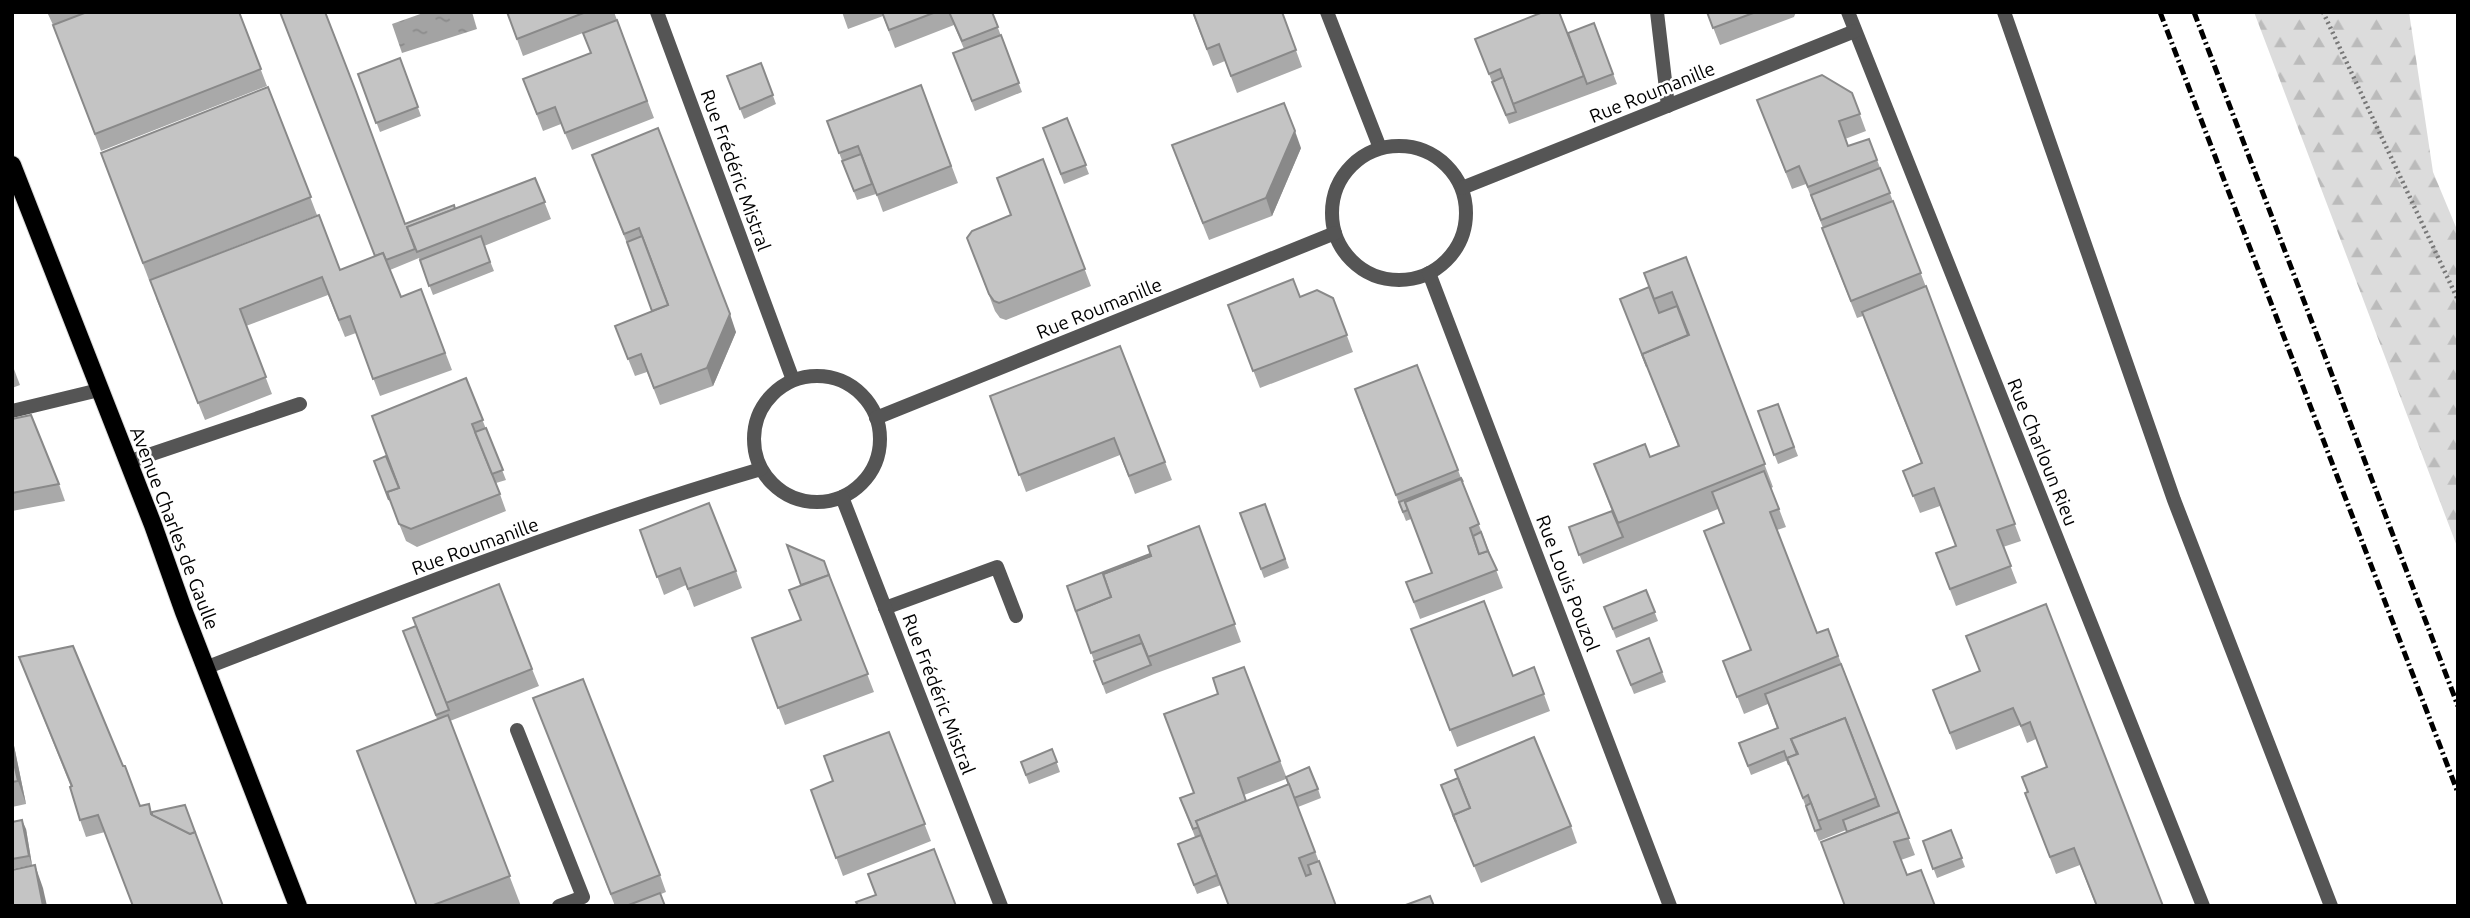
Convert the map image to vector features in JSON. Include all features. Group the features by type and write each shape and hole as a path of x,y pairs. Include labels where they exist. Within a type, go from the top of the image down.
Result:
{"main road":[{"name":"Avenue Charles de Gaulle","path":"12,165 298,906"}],"street":[{"name":"Rue Frédéric Mistral","path":"657,12 793,380"},
{"path":"1327,12 1380,148"},
{"path":"1657,12 1668,106"},
{"name":"Rue Charloun Rieu","path":"1848,12 2203,906"},
{"path":"2004,12 2174,500 2331,906"},
{"name":"Rue Roumanille","path":"1462,188 1855,31"},
{"path":"1400,145 1420,148 1438,157 1452,171 1462,188 1466,208 1465,228 1457,246 1445,262 1429,273 1411,279 1391,280 1373,275 1356,265 1343,251 1335,233 1332,216 1340,181 1350,167 1364,155 1380,148 1400,145"},
{"name":"Rue Roumanille","path":"876,418 1335,233"},
{"name":"Rue Louis Pouzol","path":"1429,273 1670,906"},
{"path":"818,376 843,382 863,397 876,418 880,437 870,472 858,487 842,497 824,502 805,501 788,495 773,484 761,469 755,453 757,417 778,389 793,380 818,376"},
{"path":"12,411 99,390"},
{"path":"128,462 300,404"},
{"name":"Rue Roumanille","path":"205,668 672,495 761,469"},
{"name":"Rue Frédéric Mistral","path":"842,497 1001,906"},
{"path":"885,608 997,566 1016,616"},
{"path":"517,730 583,897 559,906"}],"path":[{"path":"2323,12 2458,300"}],"green space":[{"path":"2254,12 2409,12 2433,172 2458,232 2458,549"}],"water":[{"path":"426,12 472,12 477,29 402,53 392,24"}],"building":[{"path":"87,12 239,12 261,69 95,134 53,25"},
{"path":"280,12 325,12 405,224 454,205 455,209 407,227 415,249 386,260 383,253 375,256"},
{"path":"507,12 586,12 517,39"},
{"path":"882,12 936,12 889,30"},
{"path":"949,12 992,12 998,27 962,41"},
{"path":"1193,12 1282,12 1296,50 1231,76 1219,44 1207,49"},
{"path":"1543,12 1559,12 1584,76 1513,104 1500,69 1489,74 1475,39"},
{"path":"1707,12 1756,12 1713,28"},
{"path":"617,20 647,101 565,133 555,107 537,114 523,79 591,53 583,33"},
{"path":"1594,23 1613,74 1587,84 1568,33"},
{"path":"1001,35 1019,83 972,101 953,53"},
{"path":"400,58 418,107 376,123 358,74"},
{"path":"761,63 773,95 740,109 727,76"},
{"path":"1822,75 1852,93 1860,114 1839,121 1848,146 1869,139 1877,160 1808,187 1799,166 1786,172 1757,100"},
{"path":"1503,77 1516,112 1506,115 1492,82"},
{"path":"921,85 951,166 877,195 858,146 839,153 827,121"},
{"path":"268,87 311,197 143,263 101,153"},
{"path":"1284,103 1295,131 1266,198 1203,223 1172,145"},
{"path":"1067,118 1086,165 1061,174 1043,128"},
{"path":"658,128 730,314 707,368 654,388 641,354 628,359 615,326 668,305 639,228 624,234 592,155"},
{"path":"861,154 872,184 854,191 842,161"},
{"path":"1043,159 1085,269 999,303 989,294 967,238 972,231 1011,215 997,178"},
{"path":"1880,168 1890,193 1821,220 1811,195"},
{"path":"535,178 545,202 417,252 407,227"},
{"path":"1893,201 1921,273 1851,301 1822,228"},
{"path":"319,215 340,270 383,253 401,297 421,289 445,353 373,379 350,316 339,320 322,277 240,309 266,377 198,403 150,280"},
{"path":"481,236 490,262 429,286 420,260"},
{"path":"642,236 668,305 652,311 627,242"},
{"path":"1686,257 1765,464 1618,523 1594,464 1645,444 1650,457 1679,446 1642,354 1689,335 1672,292 1654,299 1644,273"},
{"path":"1293,279 1300,297 1317,290 1333,298 1347,335 1253,371 1228,305"},
{"path":"1926,286 2015,524 1997,530 2011,566 1950,589 1936,553 1956,546 1934,488 1913,496 1903,471 1922,463 1862,312"},
{"path":"1649,287 1659,313 1677,306 1688,335 1642,354 1647,367 1620,299"},
{"path":"1120,346 1165,462 1129,476 1114,438 1019,475 990,396"},
{"path":"1417,365 1458,470 1396,495 1355,389"},
{"path":"466,378 483,420 472,424 500,494 411,529 399,524 387,492 399,488 372,416"},
{"path":"1778,404 1794,447 1774,455 1758,411"},
{"path":"31,415 59,484 12,493 12,419"},
{"path":"486,428 503,470 492,474 475,432"},
{"path":"386,456 399,488 387,492 389,500 374,461"},
{"path":"1764,471 1779,509 1770,512 1817,633 1828,629 1838,656 1737,697 1723,661 1751,650 1704,531 1724,523 1712,492"},
{"path":"1461,478 1463,482 1461,479 1405,502 1408,510 1403,512 1399,502"},
{"path":"1461,479 1479,524 1470,528 1479,554 1488,551 1497,570 1414,602 1406,582 1432,573 1405,502"},
{"path":"709,503 736,571 688,589 680,568 657,577 640,530"},
{"path":"1265,504 1285,559 1261,569 1240,513"},
{"path":"1612,511 1623,537 1579,555 1569,527"},
{"path":"1199,526 1235,624 1148,657 1139,635 1091,653 1076,611 1111,597 1103,574 1151,556 1148,546"},
{"path":"1481,532 1488,551 1479,554 1473,536"},
{"path":"787,545 824,561 829,575 801,585"},
{"path":"1150,554 1151,556 1103,574 1111,597 1076,612 1067,586"},
{"path":"829,575 868,674 778,708 752,638 801,620 789,590"},
{"path":"499,584 532,669 446,703 413,618"},
{"path":"1646,590 1655,612 1613,629 1604,607"},
{"path":"1484,601 1513,676 1534,667 1544,694 1450,730 1411,629"},
{"path":"2046,604 2163,906 2097,906 2074,848 2050,857 2025,793 2028,792 2022,777 2047,767 2030,722 2021,726 2013,708 1950,733 1933,690 1980,671 1966,636"},
{"path":"416,626 449,710 436,715 403,631"},
{"path":"1649,638 1662,672 1631,685 1617,651"},
{"path":"1142,643 1151,665 1103,684 1094,661"},
{"path":"73,646 140,806 149,804 151,814 190,834 195,832 223,906 133,906 98,815 80,820 70,787 72,786 19,657"},
{"path":"1841,664 1899,812 1847,832 1843,820 1879,806 1845,718 1791,739 1797,754 1787,758 1789,765 1784,751 1748,766 1739,743 1778,728 1765,694"},
{"path":"1244,667 1280,761 1238,778 1246,801 1196,821 1199,827 1193,829 1180,798 1194,793 1164,714 1218,694 1213,678"},
{"path":"583,679 660,875 611,894 533,698"},
{"path":"448,715 510,876 431,906 417,906 357,751"},
{"path":"1845,718 1876,798 1818,821 1808,795 1803,798 1787,758 1798,754 1791,739"},
{"path":"889,732 925,824 836,858 811,790 833,781 824,756"},
{"path":"1534,737 1571,826 1474,866 1453,815 1470,808 1455,770"},
{"path":"1052,749 1057,762 1026,775 1021,762"},
{"path":"12,754 18,781 12,782"},
{"path":"1309,767 1318,789 1294,798 1286,777"},
{"path":"1458,778 1470,808 1453,815 1441,785"},
{"path":"1289,784 1315,852 1299,858 1306,876 1311,874 1308,865 1319,861 1336,906 1229,906 1196,821"},
{"path":"1811,803 1821,829 1815,831 1806,806"},
{"path":"185,805 195,832 190,834 152,815 152,812"},
{"path":"1899,812 1909,838 1894,842 1907,875 1921,870 1935,906 1845,906 1821,842"},
{"path":"22,820 29,856 12,859 12,822"},
{"path":"1951,830 1962,858 1933,869 1923,841"},
{"path":"1201,835 1217,875 1194,885 1178,844"},
{"path":"934,849 956,906 858,906 856,902 876,895 868,874"},
{"path":"35,865 43,906 12,906 12,870"},
{"path":"660,893 665,906 626,906"},
{"path":"1430,896 1434,906 1403,906"}],"railway":[{"path":"2160,12 2458,793"},
{"path":"2194,12 2458,706"}]}
